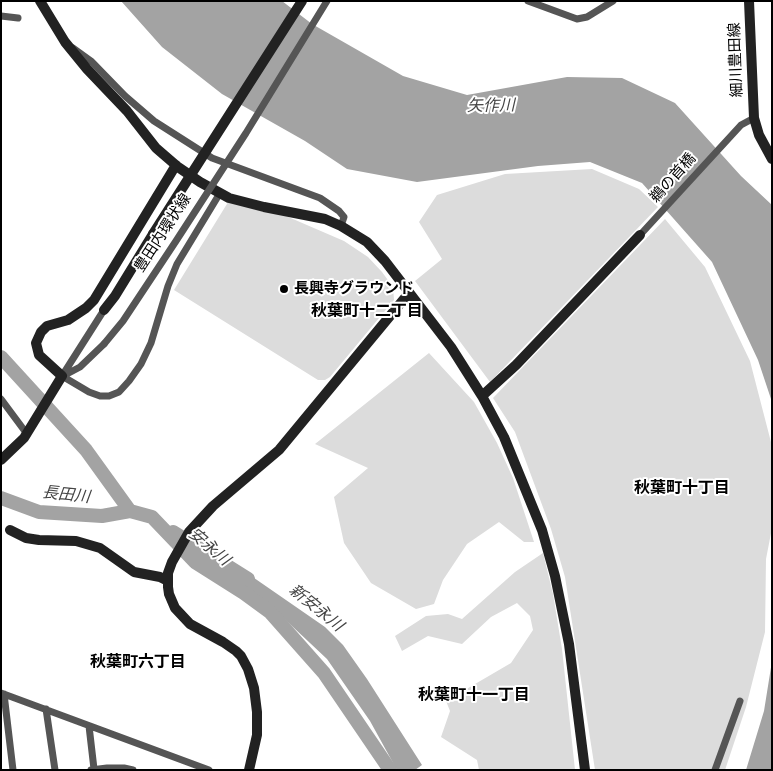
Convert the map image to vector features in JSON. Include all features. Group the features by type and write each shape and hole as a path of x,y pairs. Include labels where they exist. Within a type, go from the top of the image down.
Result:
{"street":[{"path":"40,1 65,42 87,69 127,111 156,148 176,165 220,193 237,201 310,216 342,226 367,242 385,261 450,347 482,396 504,436 542,530 555,576 569,644 585,770"},
{"name":"豊田内環状線","path":"104,310 302,1"},
{"name":"豊田内環状線","path":"62,376 80,367 104,344 123,321 246,133 327,1"},
{"path":"528,1 577,19 587,17 613,1"},
{"name":"細川豊田線","path":"749,1 754,118 759,136 772,159"},
{"path":"1,16 18,18"},
{"path":"65,42 91,61 125,96 154,121 212,158 320,198 332,205 344,216 342,226"},
{"name":"鵜の首橋","path":"640,235 726,140 741,125 754,118"},
{"path":"176,165 94,300 86,308 73,316 60,323 47,326 40,332 36,343 39,354 62,376 89,392 100,396 109,396 119,392 129,382 141,364 151,343 168,286 177,264 220,193"},
{"path":"482,396 516,365 640,235"},
{"path":"249,770 257,735 257,712 254,688 248,669 236,651 190,624 175,608 169,594 170,567 175,554 189,532 213,506 280,450 409,293"},
{"path":"1,460 27,434 104,310"},
{"path":"1,400 27,434"},
{"path":"10,530 26,538 76,541 100,548 134,572 168,581"},
{"path":"12,770 3,693 194,767 209,770"},
{"path":"715,770 740,701"},
{"path":"46,709 55,770"},
{"path":"89,726 92,769 124,768 133,770"}],"shaded area":[{"path":"592,169 639,189 658,207 490,382 415,281 442,259 419,222 437,195 505,174"},
{"name":"長興寺グラウンド","path":"230,199 286,216 344,241 368,257 393,287 394,300 330,377 325,380 318,380 174,290"},
{"path":"665,219 705,267 750,361 772,446 772,528 766,559 765,632 746,707 725,770 595,770 565,577 551,529 515,432 493,398"},
{"path":"429,353 474,402 497,443 513,478 534,542 524,542 499,522 467,544 443,580 434,604 416,609 371,583 344,543 334,497 368,468 315,444"},
{"path":"543,553 553,594 562,649 575,770 479,770 477,760 441,737 450,711 446,701 511,663 533,630 530,616 517,603 491,617 462,644 428,636 402,651 395,636 426,616 448,614 462,619 515,572"}],"water":[{"name":"矢作川","path":"121,1 282,1 312,24 403,76 467,95 567,77 622,78 675,103 741,176 772,205 772,402 758,360 712,262 642,183 590,162 538,166 417,182 347,169 305,141 222,94 162,47"},
{"path":"231,562 325,627 343,645 422,765 415,770 397,770 370,721 327,659 277,612 237,583"},
{"path":"772,661 772,770 746,770 764,711"}],"waterway":[{"name":"安永川","path":"1,357 86,450 130,511 152,517 195,562 270,612 324,673 390,770"},
{"name":"長田川","path":"1,498 39,512 102,516 130,511"},
{"name":"新安永川","path":"173,532 248,579"}],"place":[{"name":"長興寺グラウンド","path":"284,289"}],"district":[{"name":"秋葉町十二丁目","path":"367,311"},
{"name":"秋葉町十丁目","path":"682,488"},
{"name":"秋葉町六丁目","path":"138,662"},
{"name":"秋葉町十一丁目","path":"474,695"}]}
